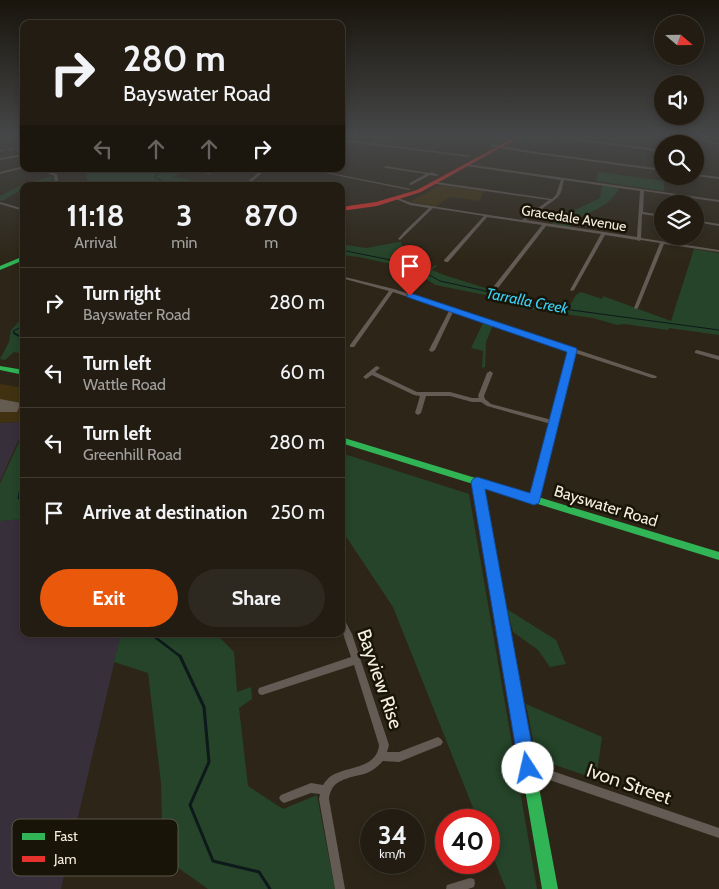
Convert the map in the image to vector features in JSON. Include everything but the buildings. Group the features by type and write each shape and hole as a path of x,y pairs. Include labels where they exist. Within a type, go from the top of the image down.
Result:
{"main road":[{"path":"345,203 382,198 432,178"},
{"path":"345,208 398,199 432,178"},
{"path":"0,268 20,260"},
{"path":"0,274 20,266"},
{"path":"0,368 14,375"},
{"name":"Bayswater Road","path":"345,441 719,556"},
{"path":"477,482 550,889"}],"street":[{"path":"361,178 410,187"},
{"path":"436,178 554,200"},
{"path":"523,221 558,196 563,179 719,201"},
{"path":"639,240 642,190"},
{"name":"Gracedale Avenue","path":"398,199 407,203 654,242"},
{"path":"0,203 20,209"},
{"path":"400,239 432,207"},
{"path":"641,213 654,215"},
{"path":"446,261 486,216"},
{"path":"704,222 719,225"},
{"path":"496,288 544,225"},
{"path":"572,290 603,234"},
{"path":"636,308 661,245"},
{"name":"Gracedale Avenue","path":"676,245 719,251"},
{"path":"345,278 392,290 654,377"},
{"path":"352,346 392,290"},
{"path":"432,350 452,310"},
{"path":"534,500 573,350"},
{"path":"697,352 719,358"},
{"path":"378,368 369,375 416,394 450,394 472,400 482,400 489,405 554,423"},
{"path":"482,400 481,396 490,373"},
{"path":"418,413 423,395"},
{"name":"Bayview Rise","path":"324,790 326,785 334,779 375,765 383,756 384,745 345,629"},
{"path":"262,691 355,660"},
{"path":"383,756 399,757 438,742"},
{"name":"Ivon Street","path":"528,768 719,833"},
{"path":"284,798 311,788 324,790 340,889"},
{"path":"451,889 470,883"}],"shaded area":[{"path":"440,185 484,191 479,201 450,197 436,206 410,202"},
{"path":"0,384 20,387 20,422 0,423"},
{"path":"20,422 20,437 0,481 0,423"},
{"path":"20,519 20,637 120,637 77,819 12,819 12,876 64,876 61,889 0,889 0,521"}],"green space":[{"path":"44,178 53,180 46,182 32,182"},
{"path":"87,178 182,178 202,182 88,182"},
{"path":"597,178 654,180 654,185 664,185 664,191 596,181"},
{"path":"602,185 619,188 610,201 569,227 552,224 571,212 600,198"},
{"path":"19,186 20,190 2,201 0,200 0,196"},
{"path":"401,242 407,259 429,269 438,265 432,270 530,302 569,307 576,295 581,292 602,299 603,296 671,321 694,249 719,253 719,335 669,328 668,330 624,324 617,325 593,318 521,308 485,295 436,285 404,267 345,255 345,245 366,248"},
{"path":"20,320 20,353 14,352 5,360 0,359 9,342 11,330"},
{"path":"483,323 495,327 492,327 486,342 485,367 482,368 483,351 471,348"},
{"path":"20,440 20,519 0,521 0,483"},
{"path":"345,454 469,494 537,889 506,889 500,874 500,809 474,809 393,607 345,535"},
{"path":"507,609 556,640 566,664 550,667 538,650 513,632"},
{"path":"120,637 219,637 234,652 237,692 251,687 252,699 239,708 248,786 283,809 317,795 335,889 208,889 178,868 178,819 162,819 161,783 148,673 114,662"},
{"path":"526,704 602,737 596,779 537,759"}],"waterway":[{"path":"157,178 164,182"},
{"name":"Tarralla Creek","path":"345,251 396,261 415,267 440,281 481,290 527,304 719,330"},
{"path":"15,333 13,331 20,328"},
{"path":"15,333 20,337"},
{"path":"20,492 20,499"},
{"path":"155,637 180,656"},
{"path":"180,656 204,707 209,762 190,805 213,861 259,872 270,889"}],"traffic: fast":[{"path":"0,268 20,260"},
{"path":"0,368 20,372"},
{"path":"345,441 719,556"},
{"path":"477,482 550,889"}],"traffic: jam":[{"path":"345,208 377,204 419,191 442,178"}],"route":[{"path":"410,296 573,350 534,500 477,482 528,768"}]}
